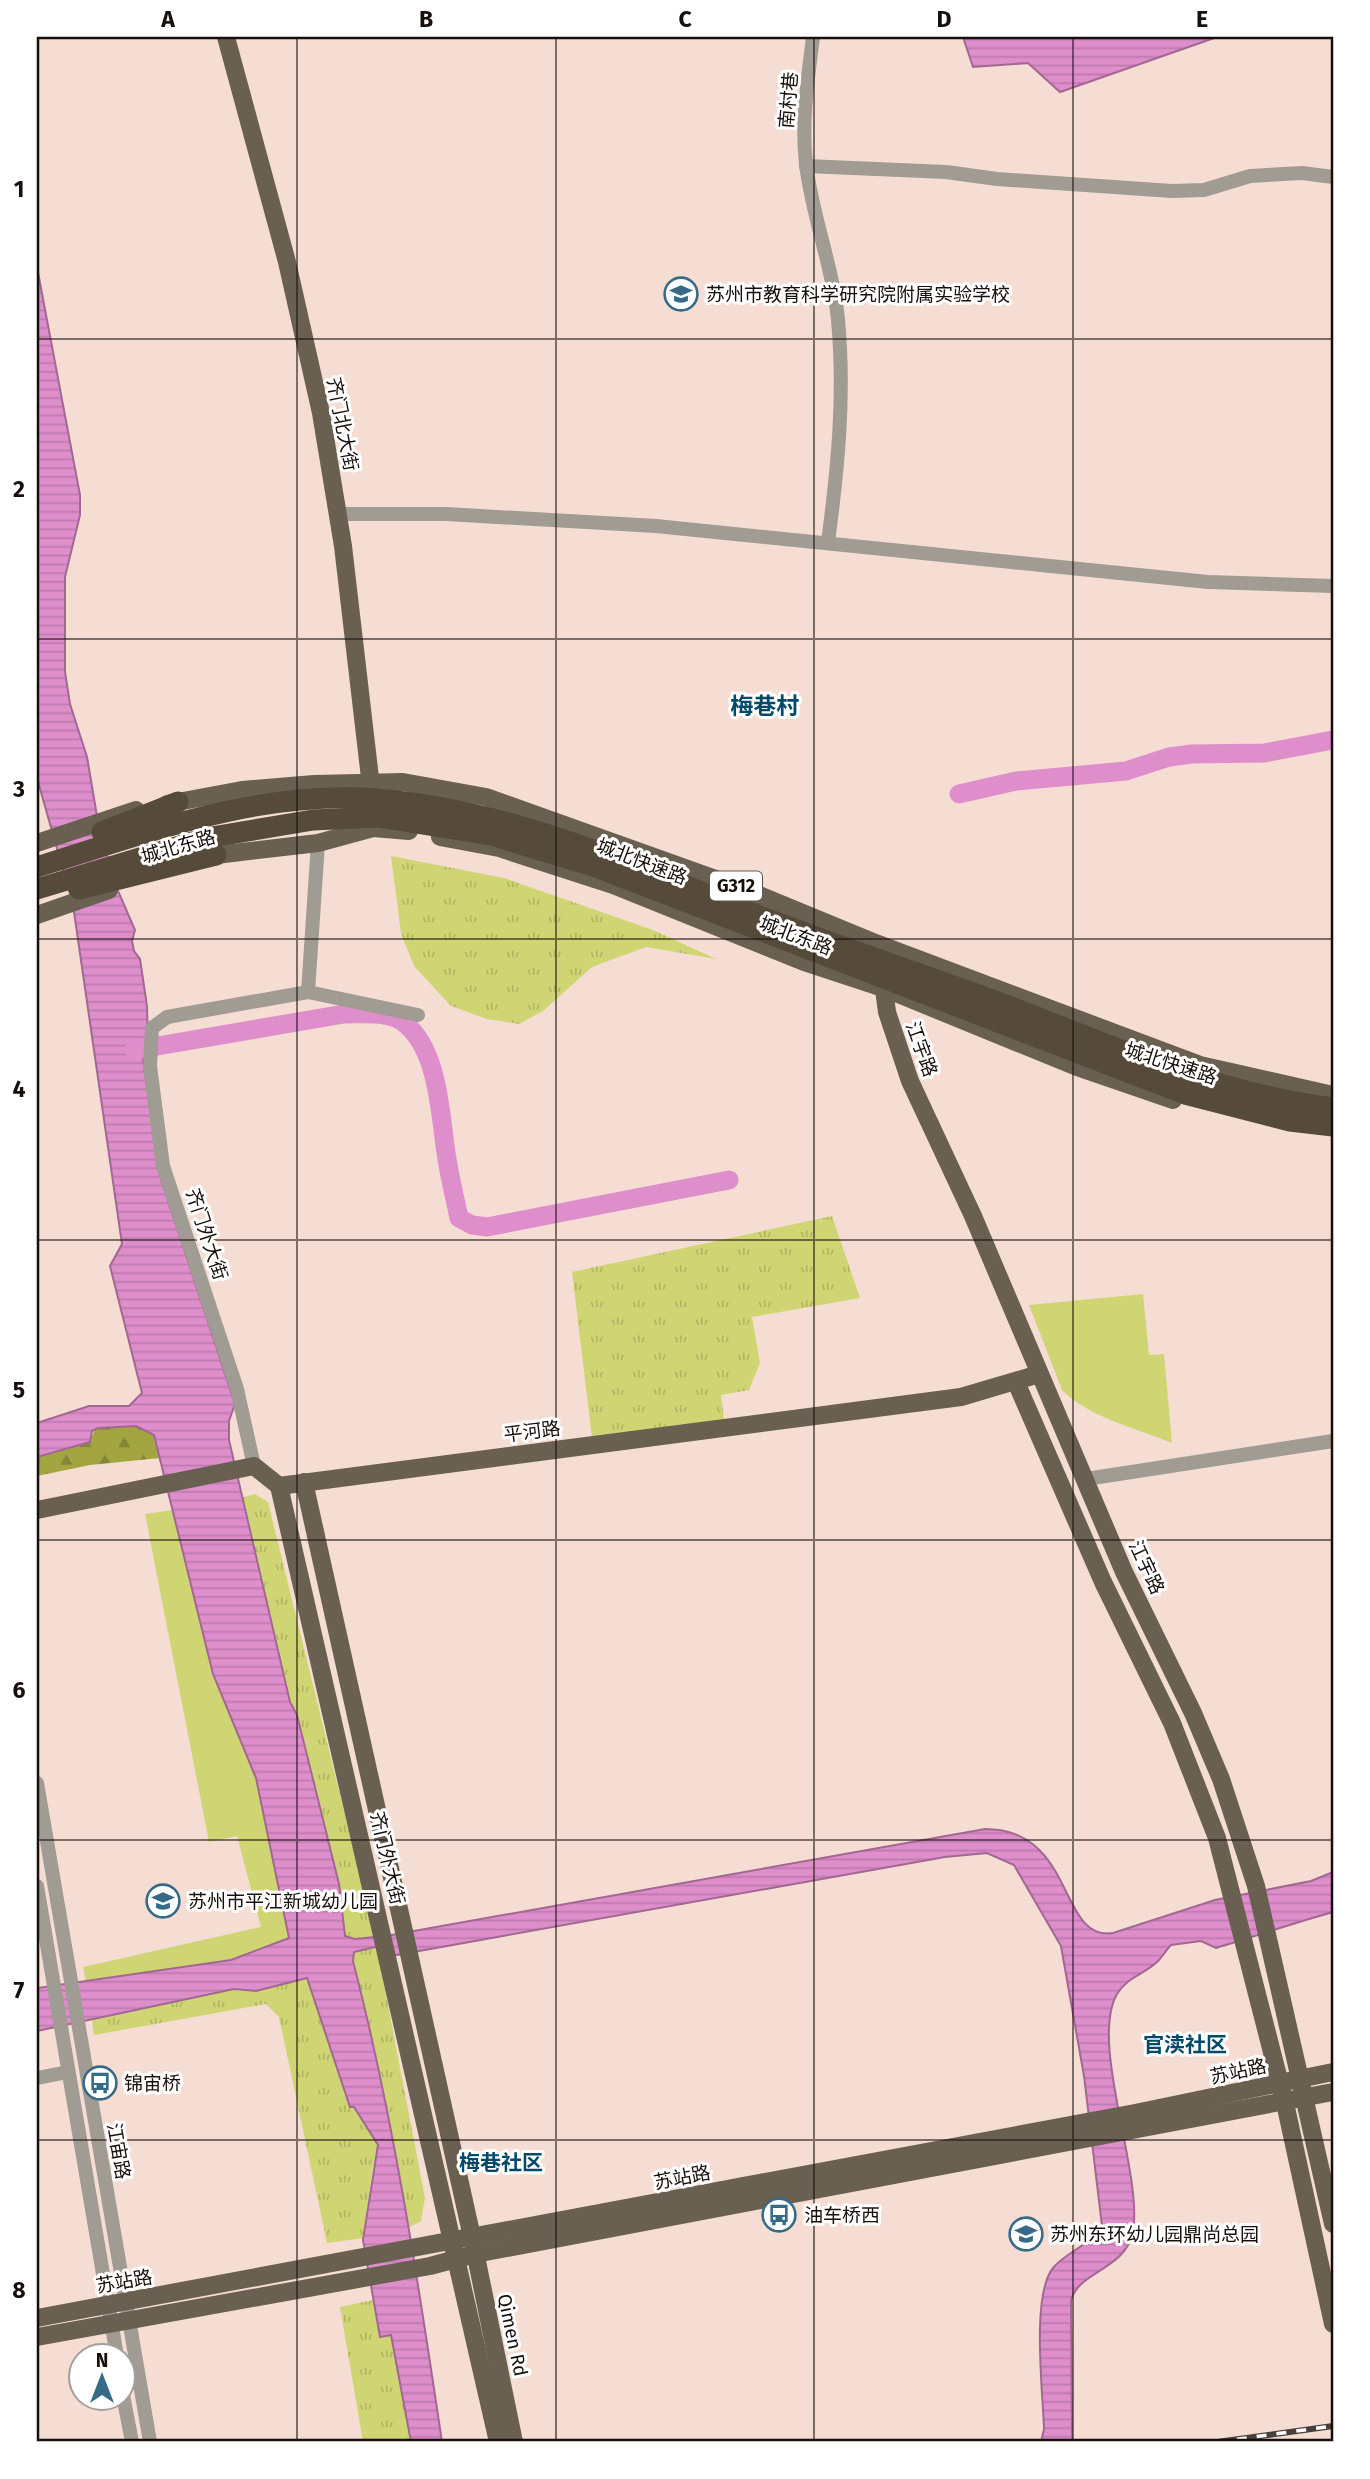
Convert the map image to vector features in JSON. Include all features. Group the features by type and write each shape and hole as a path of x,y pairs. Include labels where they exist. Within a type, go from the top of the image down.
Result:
{"highway":[{"name":"城北快速路","path":"41,863 190,819 258,806 375,799 491,817 596,849 752,913 1188,1074 1290,1103 1333,1108"},
{"path":"41,863 178,802"},
{"name":"城北快速路","path":"41,863 313,820 378,817 491,835 593,866 1185,1094 1290,1121 1333,1126"},
{"path":"37,901 216,855"}],"main road":[{"name":"齐门北大街","path":"226,37 287,262 321,413 338,514 371,783 373,828"},
{"name":"城北东路","path":"41,863 121,813 242,790 402,782 486,797 752,892 878,943 1200,1065 1333,1094"},
{"name":"城北东路","path":"37,915 216,855 318,843 373,828 407,830 499,848 613,885 804,962 886,989 1077,1067 1179,1102 1256,1122 1333,1134"},
{"name":"江宇路","path":"878,943 887,1012 911,1081 972,1216 1124,1572 1206,1741 1256,1886 1333,2224"},
{"name":"平河路","path":"279,1486 947,1399 1039,1374"},
{"path":"1016,1382 1103,1582 1184,1750 1217,1838 1281,2083 1333,2324"},
{"path":"37,1510 247,1468 279,1486"},
{"name":"齐门外大街","path":"304,1482 474,2245"},
{"name":"齐门外大街","path":"279,1486 453,2241"},
{"name":"苏站路","path":"1137,2122 1281,2083 1333,2072"},
{"name":"苏站路","path":"37,2318 453,2241 474,2245 1137,2122 1285,2103 1333,2092"},
{"name":"Qimen Rd","path":"453,2241 498,2442"},
{"name":"苏站路","path":"37,2337 430,2266 458,2260 474,2245"},
{"name":"Qimen Rd","path":"474,2245 514,2442"}],"street":[{"name":"南村巷","path":"813,37 804,104 806,166 838,316 842,374 841,446 828,542"},
{"path":"806,166 946,172 997,179 1172,191 1204,190 1250,176 1302,173 1333,177"},
{"path":"338,514 446,514 656,526 1208,582 1333,586"},
{"path":"318,843 308,992 418,1015"},
{"name":"齐门外大街","path":"247,1468 237,1389 163,1166 150,1066 152,1028 167,1017 308,992"},
{"path":"1086,1479 1333,1441"},
{"name":"江宙路","path":"37,1783 79,2031 119,2322 150,2442"},
{"name":"江宙路","path":"37,1886 42,1946 52,1971 68,2072 116,2303"},
{"path":"42,1946 65,1942"},
{"path":"37,2078 68,2072"},
{"name":"江宙路","path":"118,2342 119,2322"},
{"path":"126,2412 132,2442"}],"green space":[{"path":"391,856 504,878 653,930 716,959 646,947 592,967 543,1011 519,1024 487,1019 451,1006 414,966 401,933"},
{"path":"832,1216 860,1298 752,1317 760,1363 749,1390 721,1395 724,1420 592,1438 572,1272"},
{"path":"1143,1294 1149,1355 1164,1354 1172,1443 1100,1415 1073,1400 1062,1390 1029,1305"},
{"path":"132,1425 154,1435 160,1458 90,1465 37,1476 37,1457 90,1442 95,1429"},
{"path":"255,1494 268,1502 375,1937 425,2198 421,2221 408,2228 374,2045 343,1932 339,1884 297,1715 290,1702 241,1498"},
{"path":"173,1510 213,1674 256,1778 289,1939 231,1960 86,1981 83,1967 261,1927 237,1836 209,1842 145,1514"},
{"path":"307,1978 350,2107 354,2107 378,2145 378,2165 373,2166 363,2238 327,2243 279,2017 266,2004 94,2035 92,2020 234,1989 256,1991"},
{"path":"373,2300 379,2336 391,2335 411,2442 363,2442 340,2307"}],"shaded area":[{"path":"963,37 1217,37 1060,92 1028,63 973,67"},
{"path":"37,267 80,495 80,515 65,577 65,672 70,704 87,757 98,822 115,884 135,930 132,941 134,951 140,959 147,1006 148,1046 143,1060 160,1176 235,1404 229,1421 229,1440 290,1702 297,1715 339,1884 345,1936 355,1939 386,1936 985,1829 1014,1834 1036,1847 1051,1864 1083,1921 1095,1931 1113,1933 1215,1900 1311,1881 1333,1872 1333,1912 1216,1948 1201,1941 1171,1945 1158,1961 1121,1988 1117,1994 1110,2016 1109,2044 1112,2075 1131,2176 1133,2231 1122,2254 1084,2282 1071,2300 1072,2442 1041,2442 1044,2429 1040,2321 1046,2281 1053,2268 1091,2239 1102,2226 1084,2076 1061,1946 1014,1865 987,1853 945,1857 391,1956 388,1944 354,1952 353,1961 381,2080 404,2200 442,2442 411,2442 391,2335 380,2337 363,2240 378,2145 354,2107 350,2107 307,1978 256,1991 234,1989 37,2031 37,1988 231,1960 289,1938 256,1778 213,1674 154,1435 136,1426 98,1428 92,1431 90,1442 37,1457 37,1423 89,1406 129,1406 142,1393 110,1266 122,1244 73,905 37,778"}],"waterway":[{"path":"959,794 1016,781 1126,771 1169,757 1264,753 1333,740"},
{"path":"134,1050 344,1014 375,1014 397,1018 415,1034 431,1067 459,1218 472,1225 487,1227 729,1180"}],"railway":[{"path":"1217,2442 1333,2426"}],"place":[{"name":"苏州市教育科学研究院附属实验学校","path":"681,294"},
{"name":"苏州市平江新城幼儿园","path":"163,1901"},
{"name":"锦宙桥","path":"100,2083"},
{"name":"油车桥西","path":"779,2215"},
{"name":"苏州东环幼儿园鼎尚总园","path":"1026,2234"}],"district":[{"name":"梅巷村","path":"765,706"},
{"name":"官渎社区","path":"1185,2045"},
{"name":"梅巷社区","path":"501,2163"}]}
